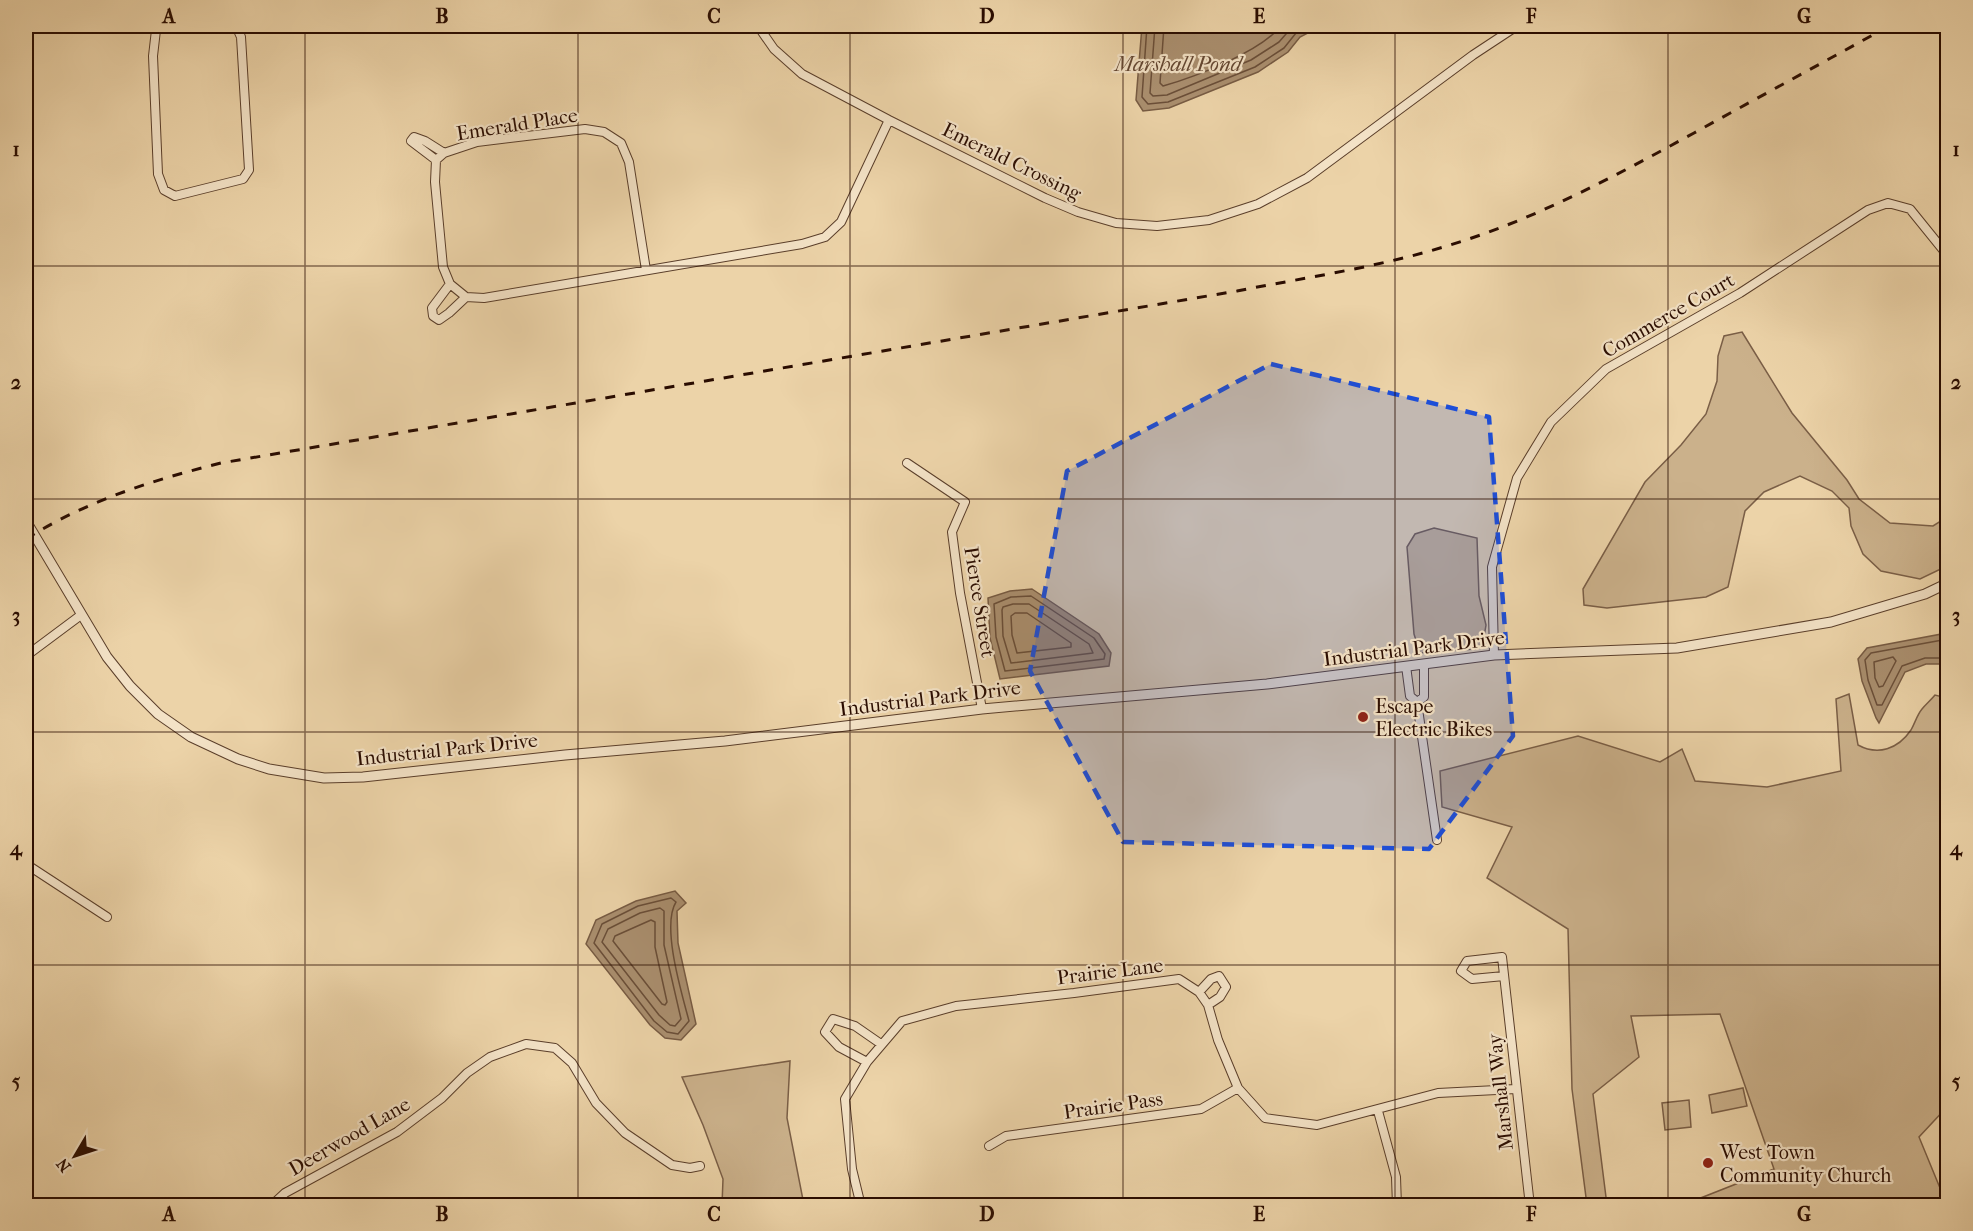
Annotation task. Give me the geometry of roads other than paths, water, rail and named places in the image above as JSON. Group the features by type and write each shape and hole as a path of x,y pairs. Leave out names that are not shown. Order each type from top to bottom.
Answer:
{"street":[{"path":"164,26 156,30 153,56 158,174 165,190 175,196 243,180 249,170 241,37 236,26"},
{"name":"Emerald Crossing","path":"758,26 774,49 802,74 889,120 1045,198 1078,212 1116,222 1157,226 1209,220 1258,204 1307,178 1473,55 1517,26"},
{"path":"466,297 439,320 433,316 432,308 450,284 466,297 484,298 802,244 825,237 840,222 889,120"},
{"name":"Emerald Place","path":"450,284 443,267 435,182 436,160 444,153 488,141 585,129 604,132 621,143 629,162 646,270"},
{"path":"436,160 411,141 414,137 444,153"},
{"name":"Commerce Court","path":"1494,655 1492,567 1517,478 1551,422 1606,369 1740,293 1868,210 1888,203 1910,209 1947,256"},
{"name":"Pierce Street","path":"907,463 965,502 952,532 960,593 982,709"},
{"name":"Industrial Park Drive","path":"26,521 107,657 130,686 158,714 191,737 238,759 268,770 324,778 363,777 565,755 725,741 982,709 1267,684 1494,655 1677,648 1831,621 1925,594 1947,583"},
{"path":"26,656 81,615"},
{"path":"1417,702 1424,697 1424,664"},
{"path":"1406,666 1410,696 1417,702 1437,840"},
{"path":"26,864 107,917"},
{"name":"Marshall Way","path":"1504,976 1472,979 1461,971 1467,961 1502,957 1530,1206"},
{"path":"1208,1005 1220,997 1226,987 1219,976 1211,979 1199,992 1208,1005 1218,1040 1238,1088 1265,1118 1317,1125 1438,1094 1516,1089"},
{"name":"Prairie Lane","path":"861,1206 852,1169 845,1099 867,1062 902,1021 956,1006 1179,979 1199,992"},
{"path":"867,1062 839,1047 825,1032 833,1019 855,1026 881,1044"},
{"name":"Deerwood Lane","path":"271,1206 285,1193 397,1132 442,1098 467,1073 490,1057 526,1044 555,1048 572,1063 596,1103 625,1132 672,1165 690,1168 700,1166"},
{"name":"Prairie Pass","path":"989,1146 1006,1136 1201,1109 1238,1088"},
{"path":"1378,1111 1396,1177 1397,1206"}],"water":[{"name":"Marshall Pond","path":"1142,26 1321,26 1300,37 1288,52 1258,72 1169,108 1143,111 1136,100"},
{"path":"1032,589 1099,634 1111,653 1109,666 1000,679 990,638 988,598 1010,591"},
{"path":"1947,633 1947,664 1926,664 1905,672 1879,723 1862,681 1858,659 1867,648"},
{"path":"675,891 686,903 677,911 678,943 696,1024 681,1040 665,1038 650,1025 586,944 596,920 636,901"}],"railway":[{"path":"26,539 72,513 121,493 221,463 1237,291 1371,266 1424,253 1513,223 1575,195 1889,26"}],"place":[{"name":"Escape Electric Bikes","path":"1363,717"},
{"name":"West Town Community Church","path":"1708,1163"}]}
